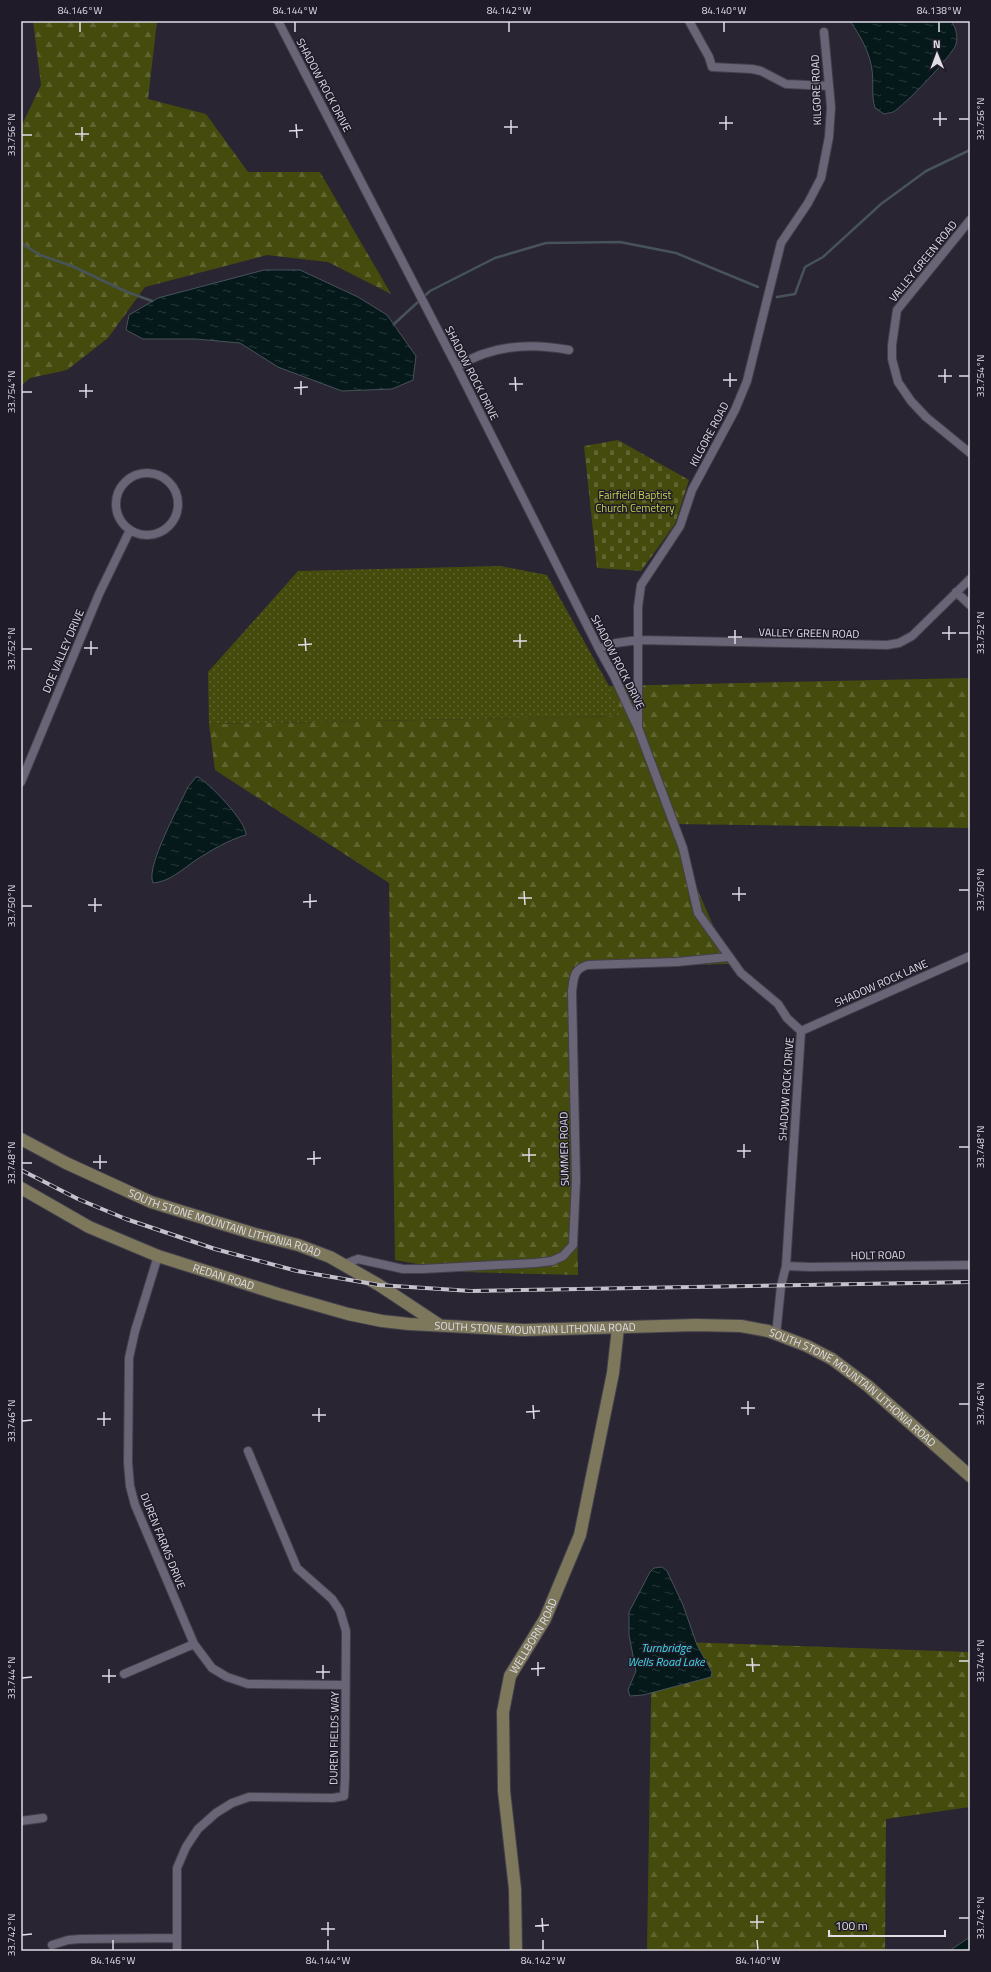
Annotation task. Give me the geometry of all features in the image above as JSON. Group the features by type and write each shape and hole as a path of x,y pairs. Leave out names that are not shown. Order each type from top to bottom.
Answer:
{"main road":[{"name":"SOUTH STONE MOUNTAIN LITHONIA ROAD","path":"21,1139 72,1166 151,1202 255,1234 298,1244 345,1264 438,1324 524,1330 741,1326 776,1335 807,1346 832,1359 868,1386 970,1476"},
{"name":"REDAN ROAD","path":"21,1188 89,1227 158,1256 348,1314 409,1324 438,1324"},
{"name":"WELLBORN ROAD","path":"516,1951 515,1889 504,1791 503,1712 510,1676 545,1619 580,1535 613,1373 618,1328"}],"street":[{"name":"SHADOW ROCK DRIVE","path":"278,21 457,367 614,676 638,728 683,848 698,913 728,957 741,973 778,1004 787,1018 802,1031 786,1266 781,1286 776,1335"},
{"path":"690,21 709,57 712,67 752,68 786,84 829,86"},
{"name":"KILGORE ROAD","path":"638,728 638,596 642,585 680,526 692,490 735,410 747,381 781,243 808,203 821,178 829,137 830,107 824,32"},
{"name":"VALLEY GREEN ROAD","path":"969,448 926,417 911,401 898,382 892,359 892,345 897,310 970,220"},
{"path":"457,367 472,357 493,350 520,347 551,347 569,350"},
{"path":"141,473 157,474 165,478 172,485 177,495 178,505 175,517 169,526 160,532 150,535 140,534 130,530 118,517 115,507 116,496 120,487 127,479 141,473"},
{"name":"DOE VALLEY DRIVE","path":"21,782 99,594 130,530"},
{"name":"VALLEY GREEN ROAD","path":"599,649 616,643 638,640 887,645 899,643 912,636 970,579"},
{"path":"956,592 970,605"},
{"name":"SHADOW ROCK LANE","path":"802,1031 970,956"},
{"name":"SUMMER ROAD","path":"345,1264 358,1259 403,1268 423,1270 535,1263 552,1261 563,1256 573,1245 576,1209 572,991 575,972 578,968 588,965 677,962 728,957"},
{"name":"DUREN FARMS DRIVE","path":"158,1256 135,1331 129,1358 128,1462 130,1486 135,1505 194,1644 212,1668 227,1677 248,1684 345,1685"},
{"name":"HOLT ROAD","path":"786,1266 970,1265"},
{"name":"DUREN FIELDS WAY","path":"178,1951 177,1868 186,1846 198,1830 216,1813 232,1803 249,1797 333,1798 344,1796 346,1631 340,1611 332,1598 297,1568 248,1451"},
{"path":"124,1674 194,1644"},
{"path":"21,1821 43,1818"},
{"path":"52,1945 68,1940 80,1939 178,1938"}],"green space":[{"path":"33,21 157,21 148,99 206,114 248,172 320,172 391,294 328,262 267,255 145,287 108,338 67,370 30,378 21,386 21,127 41,85"},
{"name":"Fairfield Baptist Church Cemetery","path":"618,440 689,480 675,524 641,571 597,568 584,446"},
{"path":"500,566 547,575 609,686 623,716 209,724 208,672 298,571"},
{"path":"970,678 970,828 673,824 688,868 730,964 573,967 578,1275 462,1272 395,1260 389,883 215,770 209,724 623,716 609,686"},
{"path":"652,1641 970,1652 970,1807 886,1819 885,1951 647,1951"}],"water":[{"path":"850,21 951,21 956,32 956,44 938,69 907,101 893,112 884,114 875,108 873,98 872,70 869,57 861,38"},
{"path":"264,270 300,270 358,297 387,315 416,356 413,380 392,389 342,391 278,367 240,343 196,339 143,339 126,330 129,315 158,298"},
{"path":"196,777 203,781 226,803 245,829 246,835 214,849 170,878 153,883 152,875 154,864 164,836 188,787"},
{"name":"Turnbridge Wells Road Lake","path":"662,1567 667,1571 683,1605 697,1645 712,1672 711,1677 643,1695 630,1696 628,1690 636,1671 629,1635 629,1612 650,1572 654,1568"},
{"path":"970,1937 970,1951 949,1951"}],"waterway":[{"path":"777,297 795,294 805,267 823,257 881,204 926,171 970,150"},
{"path":"394,324 430,291 495,258 546,243 620,242 676,253 758,287"},
{"path":"21,243 40,255 72,266 127,292 152,301"}],"railway":[{"path":"21,1170 78,1199 126,1219 215,1249 297,1271 379,1285 471,1291 970,1282"}]}
